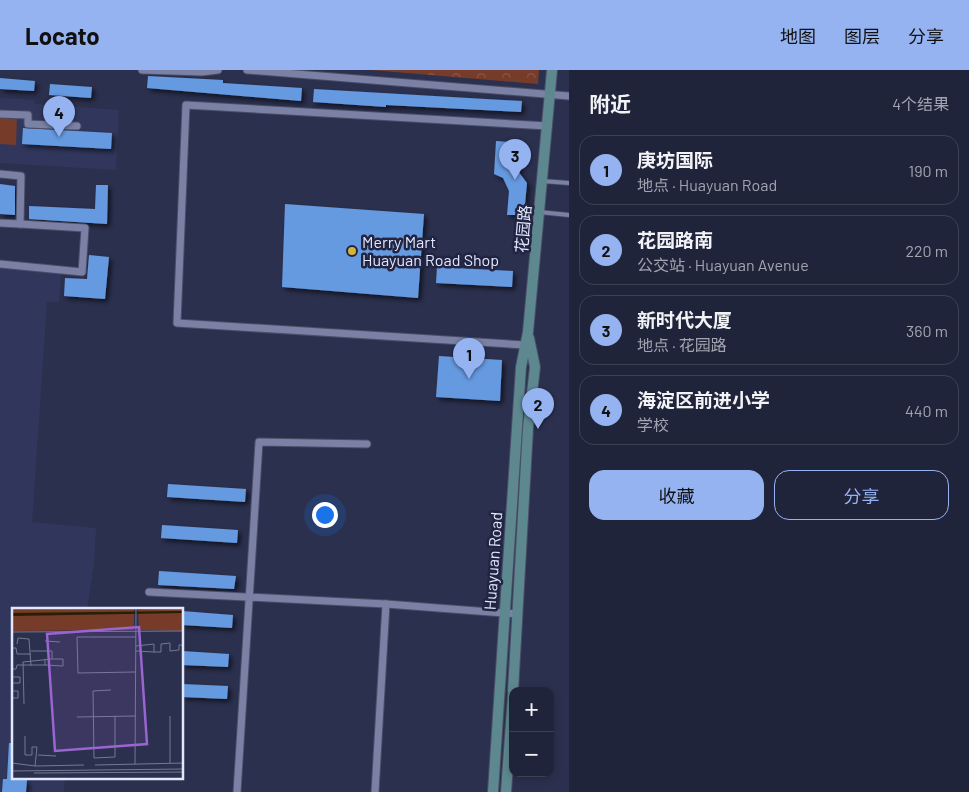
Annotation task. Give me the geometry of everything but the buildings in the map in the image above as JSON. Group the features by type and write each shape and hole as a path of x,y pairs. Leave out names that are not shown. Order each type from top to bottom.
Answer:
{"street":[{"path":"142,70 202,72 218,70"},
{"path":"247,70 569,96"},
{"name":"花园路","path":"528,332 552,70"},
{"path":"525,345 177,323 186,105 548,126"},
{"path":"0,114 28,115 28,124 77,126"},
{"path":"0,174 21,176 20,224"},
{"path":"0,223 85,228 82,272 0,264"},
{"path":"500,682 513,687 528,428 535,367 528,332"},
{"name":"Huayuan Road","path":"493,792 521,367 528,332"},
{"path":"237,792 258,442 368,444"},
{"path":"149,592 386,604 518,614"},
{"path":"375,792 386,604"},
{"path":"506,792 510,732"}],"lane":[{"path":"542,181 569,183"},
{"path":"539,212 569,215"}],"shaded area":[{"path":"0,98 34,100 35,104 119,110 116,170 0,163"},
{"path":"0,268 61,272 59,302 47,302 32,522 96,528 94,564 87,608 12,608 12,780 65,780 64,792 0,792"}],"green space":[{"path":"371,70 539,70 538,84"},
{"path":"0,115 17,115 16,145 0,144"}],"place":[{"name":"海淀区前进小学","path":"59,137"},
{"name":"新时代大厦","path":"515,180"},
{"name":"Merry Mart Huayuan Road Shop","path":"352,251"},
{"name":"庚坊国际","path":"469,379"},
{"name":"花园路南","path":"538,429"}]}
